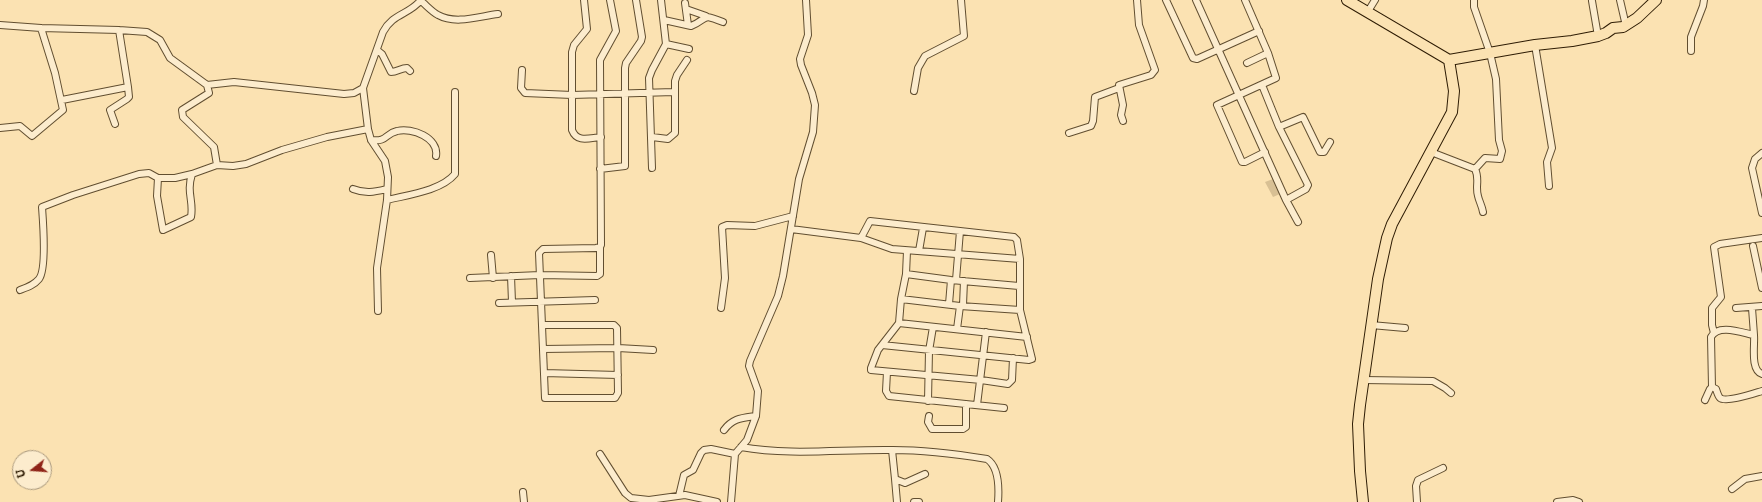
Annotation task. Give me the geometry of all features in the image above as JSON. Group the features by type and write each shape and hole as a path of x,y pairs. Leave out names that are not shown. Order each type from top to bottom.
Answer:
{"main road":[{"path":"1347,0 1449,60 1534,45 1572,41 1598,36 1613,28 1626,26 1656,0"},
{"path":"1363,502 1358,424 1378,279 1389,231 1452,112 1454,91 1449,60"}],"street":[{"path":"378,311 377,268 387,200 388,176 385,161 371,140 368,129 363,88 383,32 387,23 395,17 411,10 421,0 438,15 446,18 470,19 498,14"},
{"path":"584,0 586,29 574,45 572,52 572,130 575,136 580,139 601,137"},
{"path":"470,278 540,275 599,276 601,245 600,60 616,31 610,0"},
{"path":"600,169 626,166 626,63 641,41 642,37 636,0"},
{"path":"652,168 650,74 666,44 661,0"},
{"path":"731,502 735,454 747,440 756,416 758,391 749,366 750,361 778,296 783,276 799,179 815,122 812,94 801,66 800,59 808,35 806,0"},
{"path":"914,91 918,68 924,56 964,36 961,0"},
{"path":"1069,133 1091,126 1093,121 1095,97 1119,88 1122,83 1151,74 1155,71 1138,26 1137,0"},
{"path":"1166,0 1193,58 1197,59 1259,31"},
{"path":"1196,0 1286,200 1298,222"},
{"path":"1245,0 1268,53 1276,78 1217,104 1217,106 1242,162 1265,152"},
{"path":"1367,13 1375,0"},
{"path":"1474,0 1476,12 1490,53 1496,79 1501,158 1484,159 1475,169"},
{"path":"1620,0 1626,26"},
{"path":"1691,51 1691,37 1704,0"},
{"path":"1592,1 1598,36"},
{"path":"688,25 686,6 706,16 723,22"},
{"path":"664,20 693,25 706,16"},
{"path":"0,26 147,32 157,38 162,43 170,58 207,85 209,93 182,110 181,114 214,147 218,165"},
{"path":"0,128 20,126 29,134 35,135 64,110 41,28"},
{"path":"115,124 110,110 129,97 119,30"},
{"path":"666,44 689,49"},
{"path":"1534,45 1552,148 1547,162 1549,186"},
{"path":"377,50 382,54 391,72 404,68 407,68 410,71"},
{"path":"1247,63 1268,53"},
{"path":"652,136 668,139 675,133 674,92 676,75 687,60"},
{"path":"522,70 522,88 525,92 572,95 674,92"},
{"path":"207,85 234,82 344,94 354,93 363,88"},
{"path":"1262,85 1308,185 1306,189 1286,200"},
{"path":"62,100 128,87"},
{"path":"1119,88 1122,100 1121,115 1123,121"},
{"path":"387,200 432,189 452,178 455,174 455,92"},
{"path":"1280,127 1303,117 1320,152 1324,152 1330,142"},
{"path":"20,290 32,286 42,274 44,231 42,207 138,174 148,173 158,178 175,178 218,165 233,166 246,164 282,150 327,137 368,129"},
{"path":"371,140 382,140 395,131 411,131 426,137 433,143 436,156"},
{"path":"1431,152 1475,169 1478,176 1478,196 1481,201 1483,212"},
{"path":"1762,153 1755,159 1752,168 1762,213"},
{"path":"158,178 157,196 163,230 191,217 192,211 189,191 192,174"},
{"path":"353,189 362,193 368,193 387,189"},
{"path":"721,308 725,278 722,227 727,225 755,226 793,216"},
{"path":"859,237 870,221 1016,238 1020,259 1020,310 1032,359 929,351 882,345"},
{"path":"919,251 923,228"},
{"path":"790,229 859,237 886,248 907,251 1020,259"},
{"path":"949,304 958,255 960,231"},
{"path":"1706,400 1712,387 1711,342 1714,333 1712,325 1712,308 1721,297 1714,247 1720,244 1762,238"},
{"path":"1753,246 1762,288"},
{"path":"542,325 614,325 617,328 618,394 615,398 547,399 545,397 541,302 540,275 539,253 543,249 600,247"},
{"path":"907,251 906,274 901,299 899,323 882,345 870,368 873,371 1010,384 1012,380 1013,358"},
{"path":"491,255 493,278"},
{"path":"906,274 1019,286"},
{"path":"511,276 512,302"},
{"path":"957,328 964,281"},
{"path":"901,299 961,306 1020,310"},
{"path":"499,302 595,300"},
{"path":"1736,308 1752,308 1762,306"},
{"path":"1752,308 1755,367 1758,372 1762,374"},
{"path":"899,323 957,328 1027,337"},
{"path":"1371,325 1405,328"},
{"path":"928,400 929,351 933,327"},
{"path":"1714,333 1728,330 1754,335"},
{"path":"977,405 986,332"},
{"path":"543,349 618,348 653,350"},
{"path":"887,372 886,391 889,396 1004,408"},
{"path":"544,373 618,375"},
{"path":"1363,380 1433,381 1451,393"},
{"path":"1712,387 1715,388 1720,397 1723,399 1736,398 1762,391"},
{"path":"929,416 928,422 932,428 963,429 966,427 966,404"},
{"path":"724,430 732,421 736,419 756,416"},
{"path":"741,447 765,451 928,451 987,459 992,465 997,477 999,487 998,502"},
{"path":"679,496 684,475 693,470 704,450 710,449 735,454"},
{"path":"892,450 897,502"},
{"path":"600,454 625,493 631,498 649,500 691,496 716,502"},
{"path":"1417,502 1416,486 1418,480 1443,468"},
{"path":"895,479 905,482 925,474"},
{"path":"1732,488 1745,479 1762,476"},
{"path":"523,492 524,502"},
{"path":"1557,502 1573,500 1578,502"},
{"path":"914,502 920,502"}],"shaded area":[{"path":"1273,179 1280,194 1273,197 1265,182"}]}
